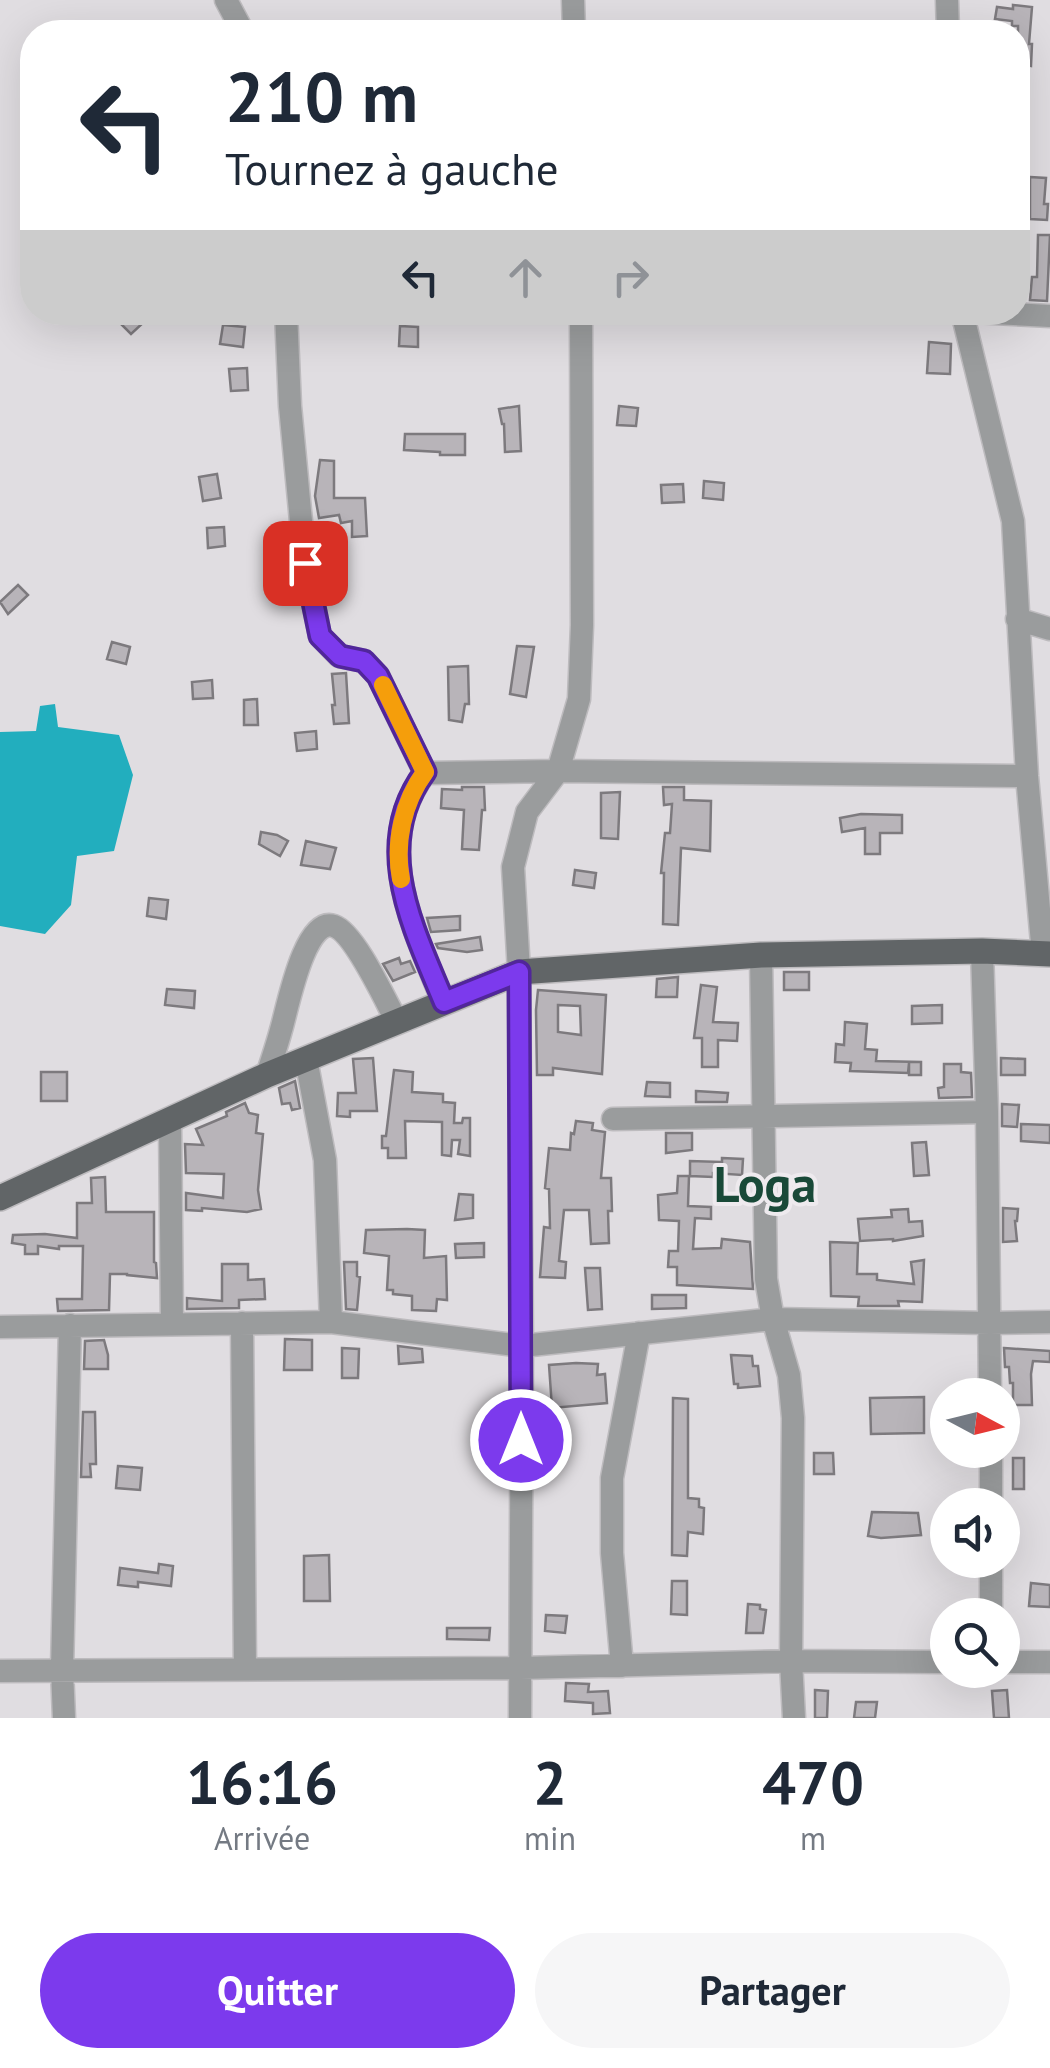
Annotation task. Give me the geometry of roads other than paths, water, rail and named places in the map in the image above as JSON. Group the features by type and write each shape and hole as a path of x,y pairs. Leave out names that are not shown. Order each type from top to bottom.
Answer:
{"main road":[{"path":"0,1198 267,1074 519,972 761,955 982,951 1046,954"}],"street":[{"path":"287,325 305,563 320,636 340,656 364,661 378,676 425,772"},
{"path":"520,1718 519,972 513,867 528,812 558,771 579,700 582,325"},
{"path":"965,325 1013,521 1027,776 1046,954"},
{"path":"1018,619 1050,629"},
{"path":"425,772 1027,776"},
{"path":"425,772 414,786 398,839 399,869 406,906 444,1002"},
{"path":"267,1074 296,972 307,946 323,927 338,928 359,951 398,1022"},
{"path":"982,951 990,1378"},
{"path":"761,955 766,1279 789,1375 793,1418 794,1718"},
{"path":"306,1059 325,1160 331,1322"},
{"path":"613,1119 987,1112"},
{"path":"170,1120 172,1324"},
{"path":"0,1181 26,1186"},
{"path":"0,1327 331,1322 522,1346 774,1319 1050,1322"},
{"path":"242,1323 245,1670"},
{"path":"64,1718 70,1324"},
{"path":"622,1666 612,1554 612,1478 639,1333"},
{"path":"0,1671 930,1662"},
{"path":"1020,1662 1050,1662"}],"water":[{"path":"55,704 58,727 119,735 133,775 114,851 77,856 71,905 45,934 0,926 0,732 36,731 40,706"}],"district":[{"name":"Loga","path":"765,1183"}]}
